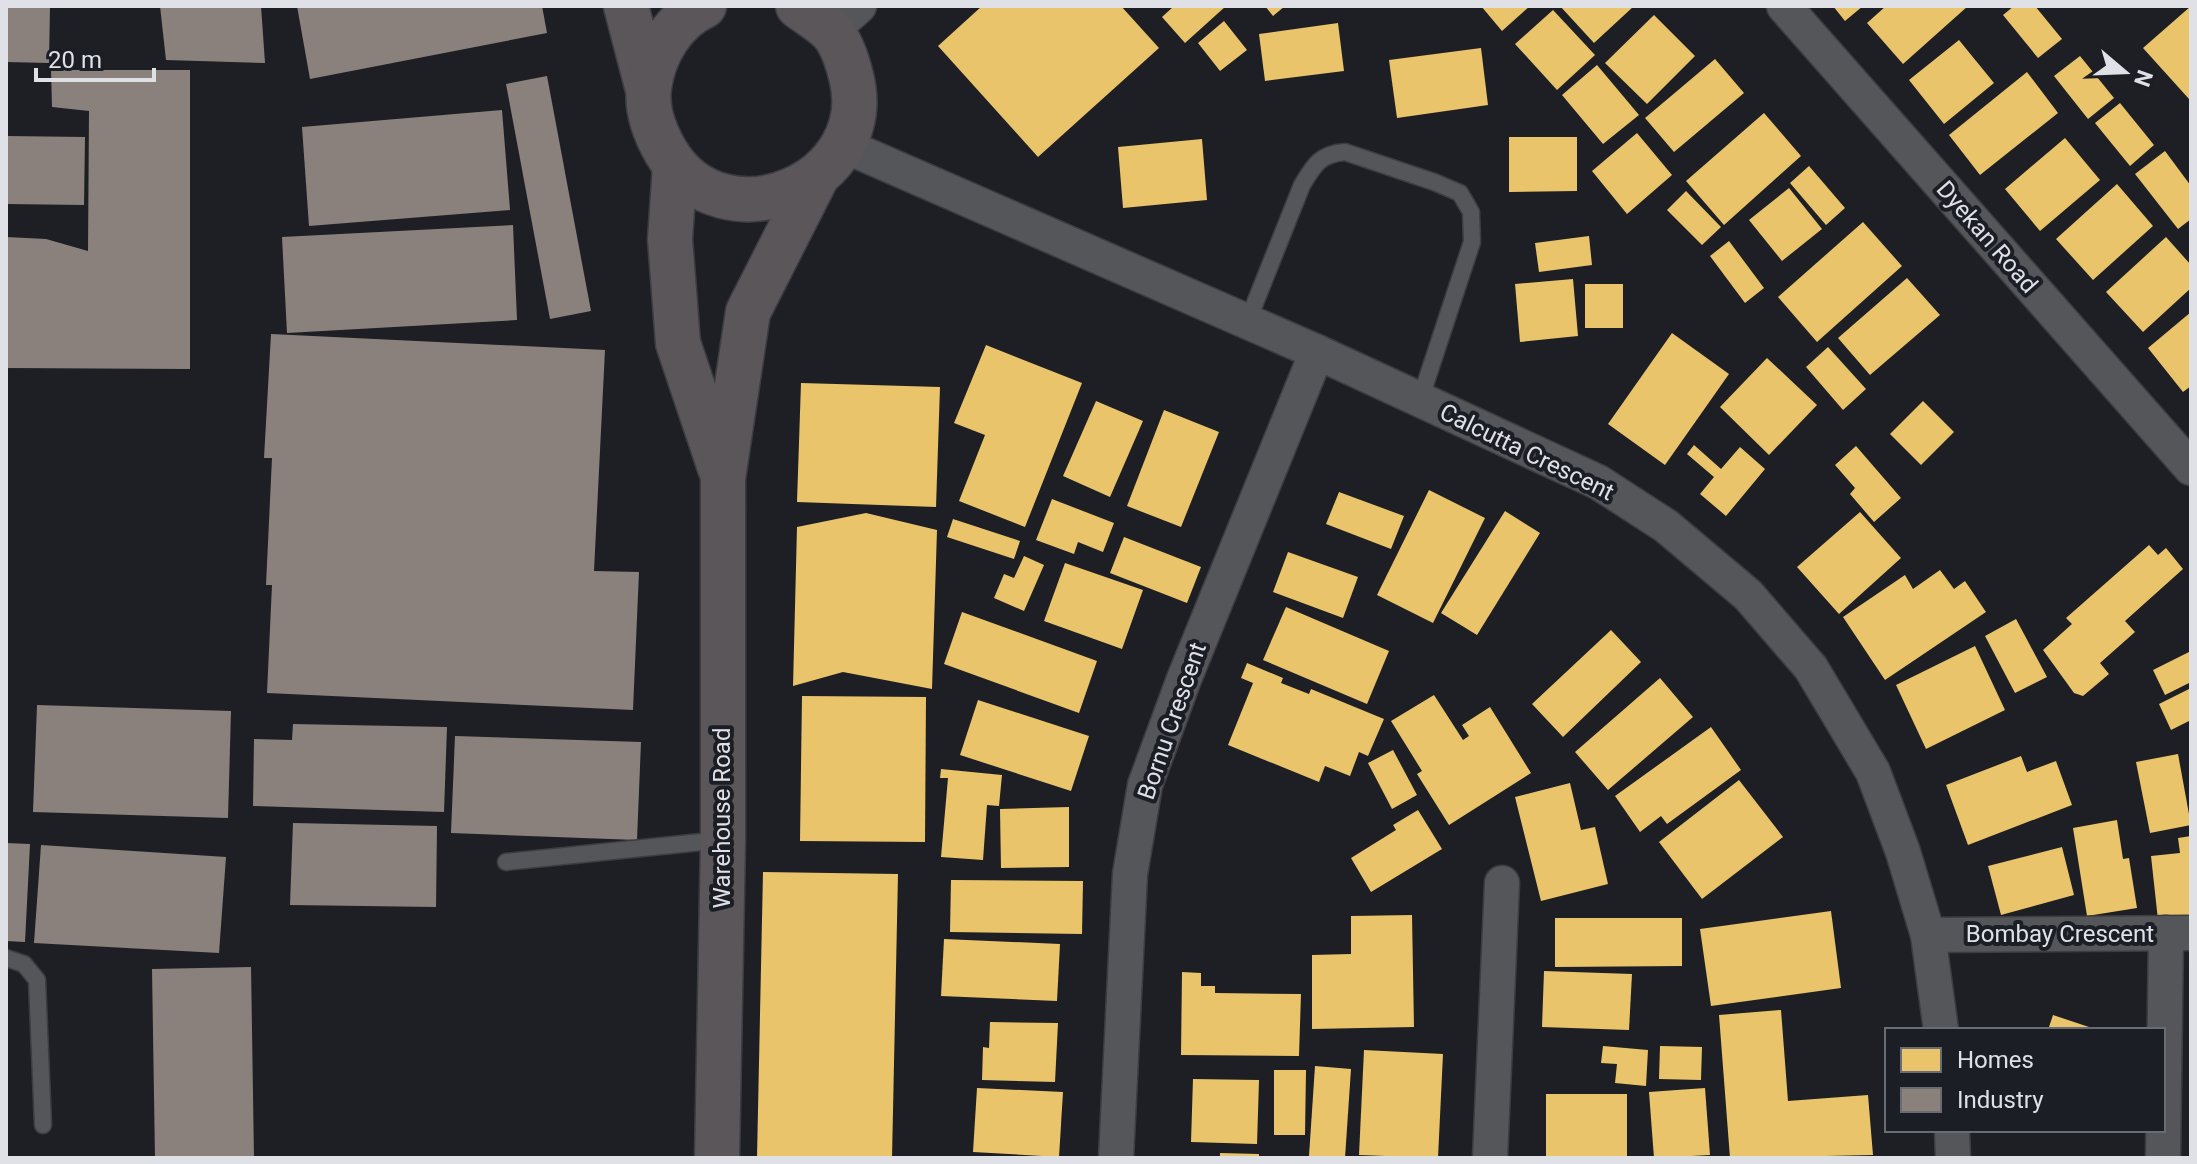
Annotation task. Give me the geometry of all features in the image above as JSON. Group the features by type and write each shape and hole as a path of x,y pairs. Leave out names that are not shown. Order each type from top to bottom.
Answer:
{"main road":[{"path":"626,6 648,90 654,131 675,166 705,190 742,200 780,196 830,160"},
{"path":"648,90 656,59 672,31 704,6"},
{"name":"Warehouse Road","path":"717,1158 723,840 723,478 748,312 853,116 854,86 847,57 829,14"},
{"name":"Warehouse Road","path":"675,166 670,239 678,343 723,478"}],"street":[{"name":"Dyekan Road","path":"1784,6 2191,468"},
{"name":"Calcutta Crescent","path":"830,160 1317,352 1598,482 1666,526 1748,595 1811,668 1873,772 1903,852 1928,935 1941,1028"},
{"name":"Bornu Crescent","path":"1116,1158 1130,874 1145,785 1184,679 1317,352"},
{"path":"1490,1158 1502,883"},
{"name":"Bombay Crescent","path":"1928,935 2178,933"},
{"path":"2165,1128 2178,933"},
{"path":"1952,1132 1953,1158"},
{"path":"2163,1158 2165,1132"}],"lane":[{"path":"1247,323 1302,185 1315,165 1330,153 1345,152 1460,193 1471,212 1472,242 1420,400"},
{"path":"506,862 723,840"},
{"path":"6,958 24,964 37,980 43,1125"}],"building: Homes":[{"path":"982,6 1121,6 1159,48 1038,157 938,46"},
{"path":"1174,6 1226,6 1185,43 1162,17"},
{"path":"1265,6 1285,6 1273,16"},
{"path":"1481,6 1530,6 1502,31"},
{"path":"1560,6 1634,6 1594,43"},
{"path":"1833,6 1863,6 1845,21"},
{"path":"1886,6 1968,6 1903,64 1867,23"},
{"path":"2014,6 2035,6 2062,39 2038,58 2003,15"},
{"path":"2191,6 2191,97 2189,99 2143,48"},
{"path":"1553,10 1595,55 1557,90 1515,44"},
{"path":"1654,15 1695,56 1647,104 1605,63"},
{"path":"1224,21 1247,50 1220,71 1198,43"},
{"path":"1338,23 1344,71 1265,81 1259,34"},
{"path":"1959,40 1994,83 1944,124 1909,80"},
{"path":"1481,48 1488,105 1397,118 1389,60"},
{"path":"2080,56 2114,98 2088,119 2054,76"},
{"path":"1715,59 1744,93 1674,152 1645,118"},
{"path":"1597,65 1639,115 1603,144 1562,95"},
{"path":"2027,72 2058,113 1980,175 1949,135"},
{"path":"2120,103 2154,145 2130,166 2095,123"},
{"path":"1764,113 1801,156 1724,225 1686,181"},
{"path":"1637,133 1672,175 1627,214 1592,171"},
{"path":"1509,137 1577,137 1577,191 1509,192"},
{"path":"2065,138 2100,180 2040,231 2005,189"},
{"path":"1202,139 1207,200 1123,208 1118,147"},
{"path":"2165,151 2191,186 2191,219 2178,229 2135,174"},
{"path":"1809,166 1845,208 1826,225 1790,183"},
{"path":"2117,184 2153,226 2093,280 2056,239"},
{"path":"1789,188 1822,229 1782,261 1749,220"},
{"path":"1686,191 1721,227 1702,245 1667,210"},
{"path":"1863,222 1902,266 1817,342 1778,297"},
{"path":"1589,236 1592,265 1539,272 1535,243"},
{"path":"2166,237 2191,265 2191,288 2143,332 2106,292"},
{"path":"1729,241 1764,288 1745,303 1710,256"},
{"path":"1907,278 1940,315 1870,375 1838,338"},
{"path":"1573,279 1578,336 1520,342 1515,284"},
{"path":"1585,284 1623,284 1623,328 1585,328"},
{"path":"2191,312 2191,386 2183,392 2148,348"},
{"path":"1672,333 1729,374 1665,465 1608,424"},
{"path":"986,345 1082,383 1025,527 959,501 985,435 954,423"},
{"path":"1828,347 1866,389 1843,410 1806,367"},
{"path":"1767,358 1817,405 1769,455 1720,407"},
{"path":"801,383 940,387 936,507 797,502"},
{"path":"1096,401 1143,421 1110,497 1063,476"},
{"path":"1923,401 1954,432 1921,465 1890,434"},
{"path":"1164,410 1219,432 1181,527 1127,506"},
{"path":"1694,445 1721,469 1740,447 1765,469 1726,516 1700,494 1714,477 1687,454"},
{"path":"1856,446 1901,498 1874,522 1850,494 1855,488 1835,465"},
{"path":"1429,490 1485,518 1433,623 1377,595"},
{"path":"1339,492 1404,516 1391,549 1326,524"},
{"path":"1052,499 1114,523 1103,552 1078,542 1074,554 1036,540"},
{"path":"1505,511 1540,533 1477,635 1441,613"},
{"path":"1860,512 1901,558 1839,614 1797,567"},
{"path":"866,513 937,530 932,689 843,672 793,686 797,527"},
{"path":"953,519 1020,541 1014,559 947,537"},
{"path":"1124,537 1201,567 1187,603 1110,573"},
{"path":"2149,545 2158,555 2166,548 2183,569 2125,621 2135,632 2100,663 2109,674 2083,696 2074,693 2043,650 2072,624 2066,618"},
{"path":"1288,552 1358,577 1343,618 1273,592"},
{"path":"1024,556 1044,565 1024,611 994,598 1004,574 1014,578"},
{"path":"1065,563 1143,590 1122,649 1044,621"},
{"path":"1940,570 1954,589 1965,581 1986,612 1885,680 1843,617 1905,575 1913,589"},
{"path":"1286,607 1389,651 1367,704 1263,660"},
{"path":"962,612 1097,661 1079,713 944,664"},
{"path":"2016,619 2047,677 2015,693 1985,636"},
{"path":"1611,630 1641,662 1563,737 1532,704"},
{"path":"1975,646 2005,710 1926,749 1896,685"},
{"path":"2191,651 2191,682 2165,695 2153,670"},
{"path":"1247,663 1283,678 1281,683 1309,694 1311,689 1384,719 1368,756 1359,752 1350,776 1325,766 1319,782 1228,745 1253,683 1241,678"},
{"path":"1660,678 1693,717 1608,790 1575,752"},
{"path":"2191,688 2191,720 2171,730 2159,704"},
{"path":"1434,695 1463,740 1469,736 1462,725 1490,707 1531,773 1449,825 1417,774 1422,771 1391,721"},
{"path":"802,696 926,697 925,842 800,841"},
{"path":"978,700 1089,736 1071,791 960,755"},
{"path":"1711,727 1741,770 1667,824 1661,816 1640,832 1615,796"},
{"path":"1393,750 1417,795 1392,809 1368,763"},
{"path":"2178,754 2191,825 2150,833 2136,762"},
{"path":"2021,756 2027,772 2056,761 2072,805 1968,845 1946,785"},
{"path":"941,769 1002,775 999,806 987,805 983,860 941,857 948,778 940,778"},
{"path":"1739,780 1783,837 1702,899 1659,842"},
{"path":"1570,783 1581,830 1595,827 1608,884 1541,901 1515,797"},
{"path":"1069,807 1069,867 1001,868 1000,809"},
{"path":"1418,810 1442,849 1371,892 1351,858 1396,830 1393,825"},
{"path":"2117,820 2123,859 2129,858 2137,908 2087,916 2073,828"},
{"path":"2191,836 2191,916 2158,920 2151,856 2180,853 2178,838"},
{"path":"2062,847 2074,895 2001,915 1988,866"},
{"path":"763,872 898,874 892,1158 757,1158"},
{"path":"951,880 1083,881 1082,934 950,932"},
{"path":"1831,911 1841,988 1711,1006 1700,929"},
{"path":"1412,915 1414,1027 1312,1029 1312,955 1351,954 1351,916"},
{"path":"1555,918 1682,918 1682,966 1555,967"},
{"path":"944,939 1060,944 1057,1001 941,996"},
{"path":"1544,971 1632,974 1629,1030 1542,1027"},
{"path":"1182,972 1201,973 1201,986 1215,986 1215,993 1301,994 1299,1056 1181,1055"},
{"path":"1781,1010 1788,1101 1868,1095 1873,1155 1730,1158 1719,1015"},
{"path":"2053,1015 2089,1027 2088,1028 2049,1028"},
{"path":"990,1022 1058,1023 1055,1082 982,1080 983,1047 989,1048"},
{"path":"1603,1046 1648,1050 1646,1086 1615,1083 1617,1064 1601,1063"},
{"path":"1660,1046 1702,1047 1701,1080 1659,1079"},
{"path":"1364,1050 1443,1054 1438,1158 1359,1155"},
{"path":"1315,1066 1351,1069 1345,1158 1309,1156"},
{"path":"1274,1070 1306,1070 1305,1135 1274,1135"},
{"path":"1193,1079 1259,1080 1257,1144 1191,1142"},
{"path":"977,1088 1063,1092 1059,1157 973,1152"},
{"path":"1705,1088 1710,1155 1654,1158 1649,1092"},
{"path":"1546,1094 1627,1094 1627,1156 1546,1156"},
{"path":"1220,1153 1259,1154 1259,1158 1220,1158"}],"building: Industry":[{"path":"6,6 50,6 49,63 6,62"},
{"path":"160,6 261,6 265,63 166,60"},
{"path":"297,6 542,6 547,33 310,79"},
{"path":"51,70 190,70 190,369 6,368 6,237 46,239 88,251 89,111 52,107"},
{"path":"547,76 591,311 550,319 506,84"},
{"path":"502,110 510,210 309,226 302,127"},
{"path":"6,136 85,137 84,205 6,204"},
{"path":"513,225 517,320 287,333 282,237"},
{"path":"271,334 605,350 594,571 639,572 633,710 267,693 272,585 266,585 272,458 264,458"},
{"path":"37,705 231,711 228,818 33,812"},
{"path":"293,724 447,727 444,812 253,806 254,739 292,740"},
{"path":"455,736 641,742 637,840 451,833"},
{"path":"293,823 437,826 436,907 290,905"},
{"path":"6,843 30,844 25,942 6,941"},
{"path":"41,845 226,857 219,953 34,943"},
{"path":"251,967 254,1158 155,1158 152,969"}]}
